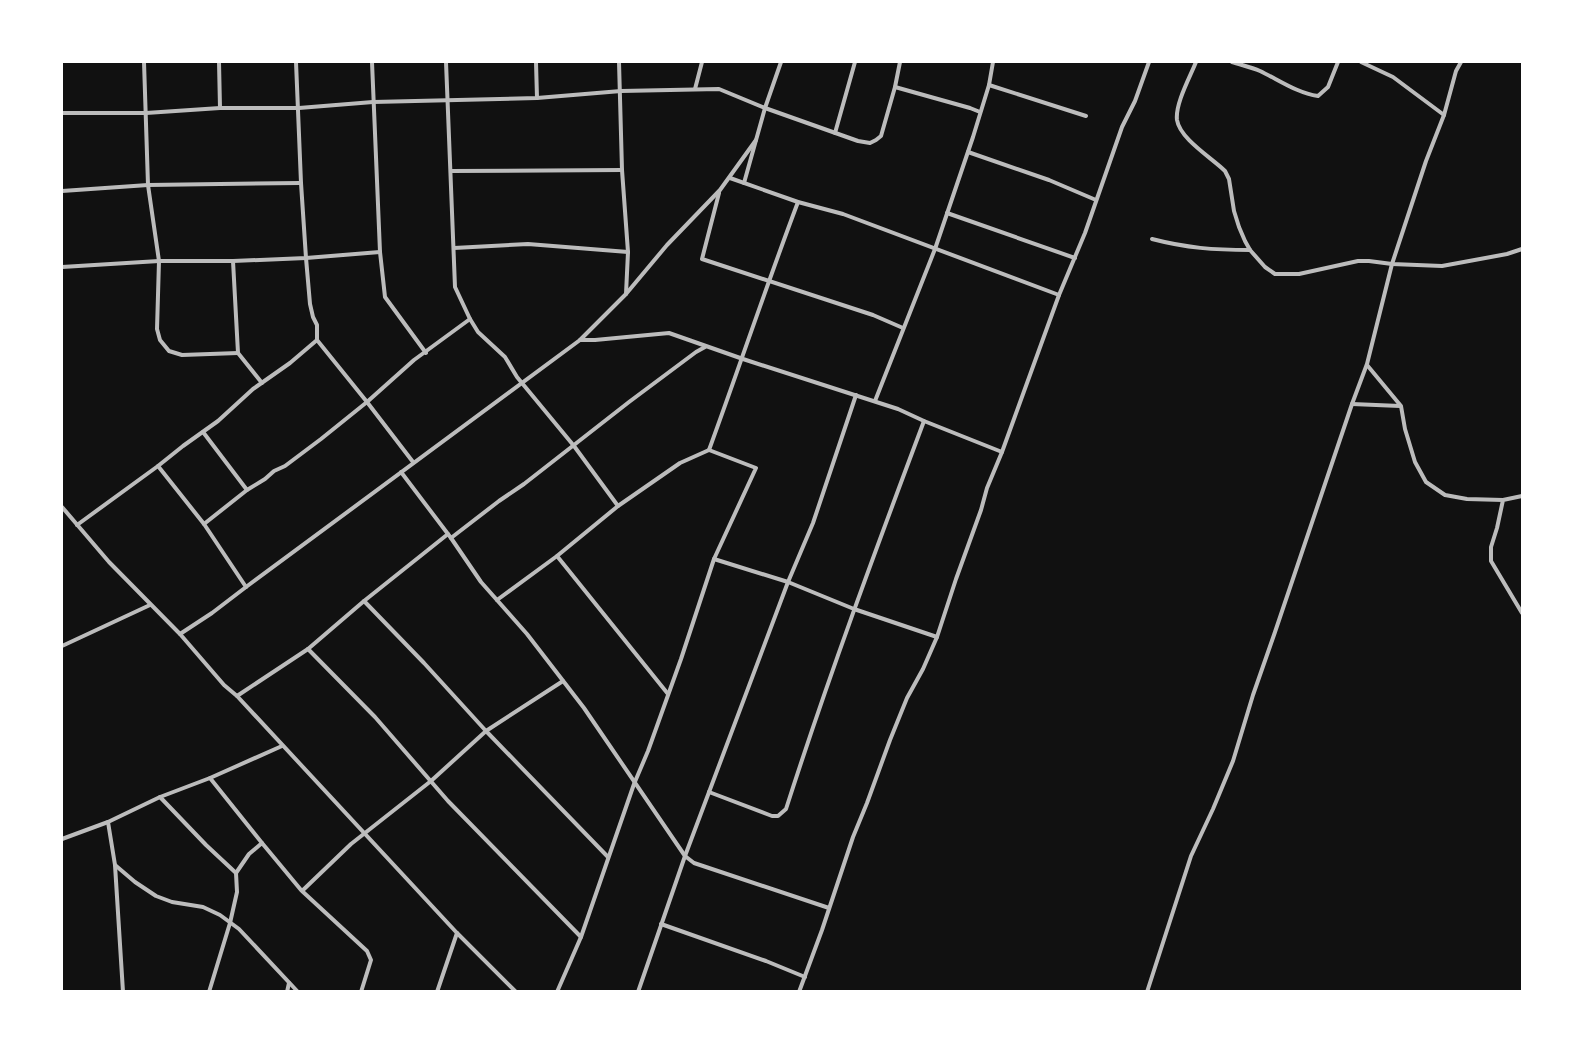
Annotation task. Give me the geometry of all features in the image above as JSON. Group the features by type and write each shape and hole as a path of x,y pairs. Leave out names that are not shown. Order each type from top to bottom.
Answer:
{"street":[{"path":"144,62 148,185 159,261 157,329 160,340 169,351 182,355 238,353"},
{"path":"219,62 220,108"},
{"path":"296,62 306,258 310,304 317,325 317,340 413,462"},
{"path":"372,62 380,252 385,297 426,352"},
{"path":"446,62 455,287 478,332 505,357 517,376 574,446 618,506"},
{"path":"536,62 537,98"},
{"path":"619,62 622,170 628,252 626,294"},
{"path":"695,89 702,62"},
{"path":"744,183 765,108 781,62"},
{"path":"835,133 855,62"},
{"path":"62,113 147,113 220,108 298,108 373,102 537,98 621,92 719,89 765,108 870,143 881,136 895,87 899,63 892,62"},
{"path":"875,401 935,249 989,85 993,62"},
{"path":"799,992 853,837 890,740 907,698 937,637 987,488 1149,62"},
{"path":"1196,62 1182,96 1177,121 1184,134 1225,171 1229,179 1239,227 1250,250 1265,267 1275,274 1299,274 1358,261 1442,266 1522,249"},
{"path":"1232,62 1256,69 1310,95 1318,96 1328,87 1338,62"},
{"path":"1361,62 1393,77 1444,115"},
{"path":"1147,992 1191,856 1233,761 1252,695 1367,364 1392,264 1444,115 1456,71 1461,62"},
{"path":"989,85 1086,116"},
{"path":"895,87 980,112"},
{"path":"180,634 212,613 580,340 626,294 667,245 720,190 756,140"},
{"path":"968,152 1049,180 1096,200"},
{"path":"451,171 622,170"},
{"path":"730,178 798,202 843,214 1059,295"},
{"path":"62,191 148,185 301,183"},
{"path":"720,190 702,259 873,315 903,328"},
{"path":"709,450 743,359 768,280 798,202"},
{"path":"946,213 1075,258"},
{"path":"1152,239 1183,247 1250,250"},
{"path":"454,248 528,244 628,252"},
{"path":"62,267 159,261 306,258 380,252"},
{"path":"233,261 238,353 262,382"},
{"path":"204,524 247,490 292,460 367,402 414,360 470,319"},
{"path":"580,340 669,333 705,347 898,409 1002,452"},
{"path":"77,525 218,421 262,382 291,363 317,340"},
{"path":"237,696 308,649 364,601 449,536 524,484 629,402 705,347"},
{"path":"1367,364 1401,406 1415,462 1426,482 1445,495 1467,499 1503,500 1522,496"},
{"path":"638,992 709,792 788,582 813,523 856,395"},
{"path":"1352,404 1401,406"},
{"path":"709,792 772,816 778,816 786,809 814,721 924,421"},
{"path":"203,432 247,490"},
{"path":"497,600 557,556 618,506 680,463 709,450 756,468 714,559 581,937 557,992"},
{"path":"158,466 204,524 246,587"},
{"path":"401,472 481,582 527,634 584,708 686,856 694,863 829,908"},
{"path":"1503,500 1491,547 1491,561 1522,613"},
{"path":"62,507 109,562 180,634 224,685 237,696 457,933 516,992"},
{"path":"557,556 668,694"},
{"path":"714,559 788,582 854,609 937,637"},
{"path":"364,601 608,857"},
{"path":"62,646 150,605"},
{"path":"308,649 375,717 448,801 581,937"},
{"path":"302,891 364,832 431,781 486,731 563,681"},
{"path":"62,839 108,822 160,797 282,746"},
{"path":"210,778 302,891 367,951 371,960 361,992"},
{"path":"160,797 236,873"},
{"path":"108,822 115,865 123,992"},
{"path":"209,992 230,923 237,892 236,873 249,854 262,843"},
{"path":"115,865 156,896 171,902 203,907 220,915 239,929 298,992"},
{"path":"662,924 805,977"},
{"path":"436,992 457,933"},
{"path":"287,992 289,982"}]}
